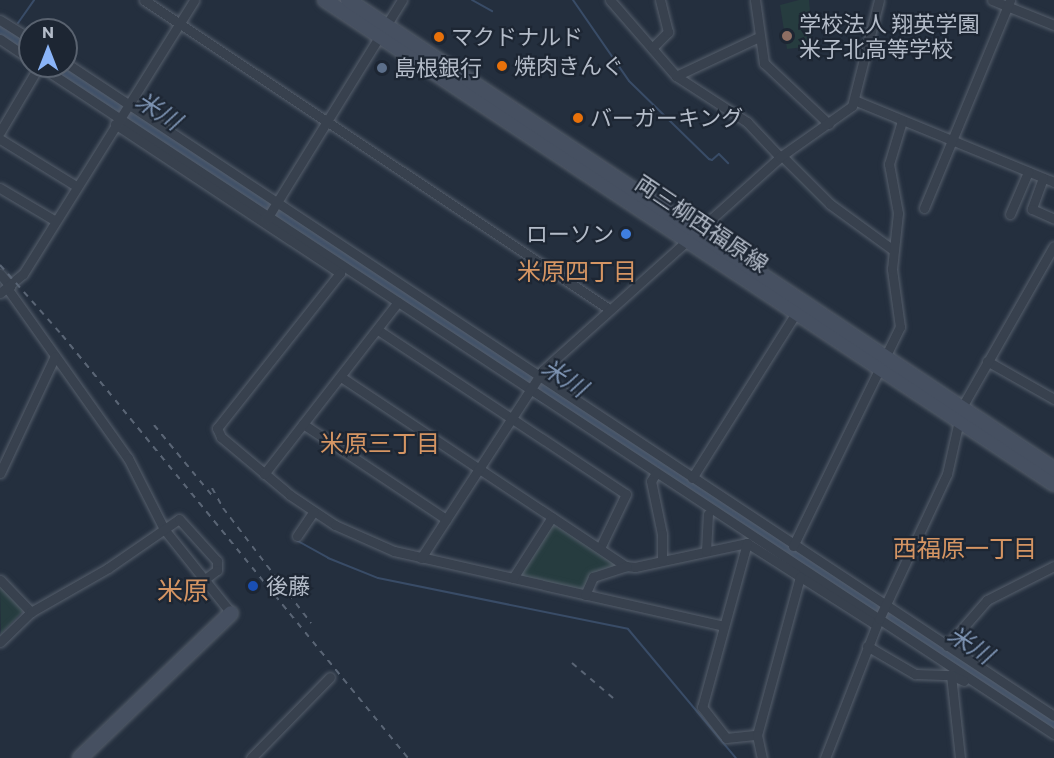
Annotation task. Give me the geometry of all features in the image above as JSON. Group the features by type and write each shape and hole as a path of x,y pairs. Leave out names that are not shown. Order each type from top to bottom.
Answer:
{"main road":[{"name":"両三柳西福原線","path":"325,0 382,30 960,413 1054,469"},
{"name":"両三柳西福原線","path":"348,0 382,30"},
{"name":"両三柳西福原線","path":"692,235 797,311 885,363"},
{"name":"両三柳西福原線","path":"960,413 1054,484"},
{"path":"80,758 231,613"}],"street":[{"path":"144,0 609,309"},
{"path":"6,289 23,274 54,220 194,0"},
{"path":"267,219 402,0"},
{"path":"610,0 676,76 747,122 830,204 893,250"},
{"path":"652,48 668,32 660,0"},
{"path":"755,0 764,63 829,124"},
{"path":"421,558 537,378 609,309 692,235 782,157 829,124 854,100 879,0"},
{"path":"992,0 1009,3 1054,25"},
{"path":"924,208 1009,3"},
{"path":"0,20 18,31"},
{"path":"676,76 759,37"},
{"path":"0,39 18,51"},
{"path":"78,71 537,378 947,646 985,684 1002,707"},
{"path":"0,132 32,78"},
{"path":"57,78 878,621"},
{"path":"854,100 1054,182"},
{"path":"793,546 885,363 900,327 897,325 893,250 898,213 889,164 902,121"},
{"path":"0,139 76,186"},
{"path":"1010,214 1028,172"},
{"path":"1044,178 1032,209 1054,219"},
{"path":"0,188 54,220"},
{"path":"267,219 340,273 217,428 221,437 312,512 370,542 421,558 724,626"},
{"path":"825,758 867,646 947,474 960,413 987,361 1054,246"},
{"path":"0,274 6,289 128,458 164,529 231,613"},
{"path":"264,474 398,302"},
{"path":"692,478 797,311"},
{"path":"378,330 626,494 600,548"},
{"path":"0,473 55,356"},
{"path":"987,361 1054,399"},
{"path":"341,377 626,566"},
{"path":"303,424 446,519"},
{"path":"656,473 651,481 662,534 662,561"},
{"path":"297,536 312,512"},
{"path":"706,551 708,514"},
{"path":"513,578 552,517"},
{"path":"0,642 32,612 108,568 164,529 182,520 217,561 217,570 205,579"},
{"path":"747,543 702,709 728,739 757,735"},
{"path":"585,595 593,577 626,566 662,561 747,543 800,577 1044,718 1054,734"},
{"path":"947,646 987,600 1054,566"},
{"path":"762,758 757,735 800,577"},
{"path":"0,580 32,612"},
{"path":"867,646 915,674 951,675 985,684 1044,718"},
{"path":"951,675 960,758"},
{"path":"250,758 330,677"}],"green space":[{"path":"809,0 813,46 787,49 780,5"},
{"path":"551,523 614,562 614,567 581,590 519,577"},
{"path":"0,585 22,607 22,612 1,634"}],"waterway":[{"path":"21,18 34,0"},
{"path":"472,0 492,11"},
{"path":"573,0 629,81 709,159 712,160 719,154 728,163"},
{"name":"米川","path":"0,31 18,44"},
{"name":"米川","path":"70,78 1054,726"},
{"path":"535,397 542,402"},
{"path":"296,540 328,558 378,578 628,629 736,758"}],"railway":[{"path":"0,265 62,335 408,758"},
{"path":"154,425 215,499"},
{"path":"212,488 223,508 311,623"},
{"path":"572,663 613,698"}],"place":[{"name":"学校法人 翔英学園 米子北高等学校","path":"787,36"},
{"name":"マクドナルド","path":"439,37"},
{"name":"焼肉きんぐ","path":"502,66"},
{"name":"島根銀行","path":"382,68"},
{"name":"バーガーキング","path":"578,118"},
{"name":"ローソン","path":"626,234"},
{"name":"後藤","path":"253,586"}],"district":[{"name":"米原四丁目","path":"577,271"},
{"name":"米原三丁目","path":"380,443"},
{"name":"西福原一丁目","path":"965,548"},
{"name":"米原","path":"183,590"}]}
